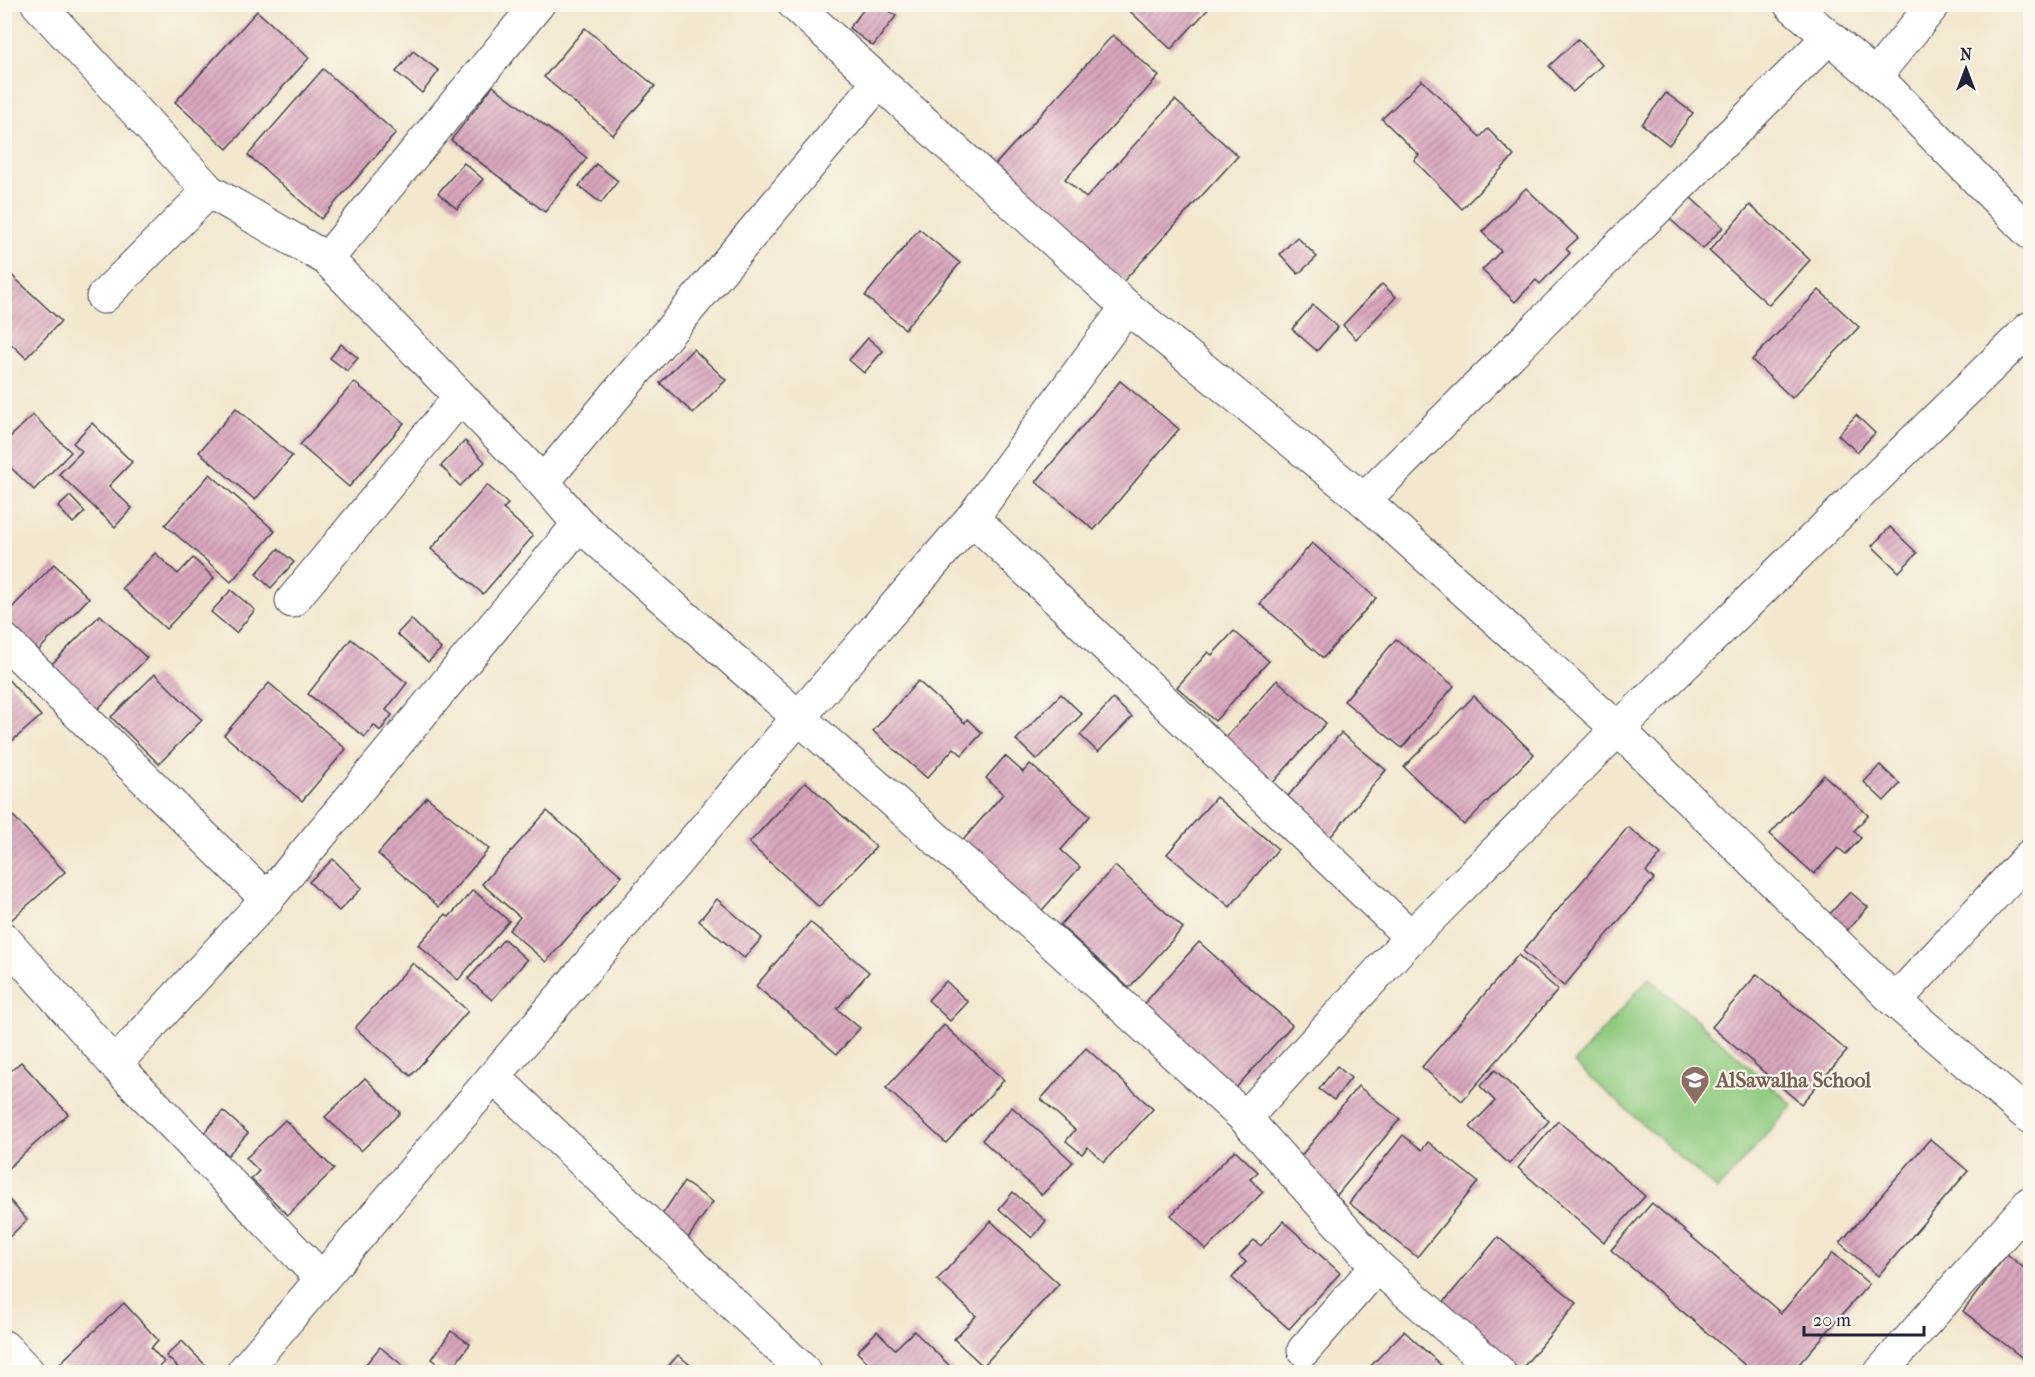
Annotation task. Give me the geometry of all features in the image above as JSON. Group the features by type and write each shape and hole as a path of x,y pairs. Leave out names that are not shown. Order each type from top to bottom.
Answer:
{"street":[{"path":"38,4 209,191 327,259 543,482 579,524 799,717 1245,1118 1377,1266 1499,1372"},
{"path":"327,259 538,4"},
{"path":"794,4 1127,307 1364,500 1618,729 1895,1001 2031,1118"},
{"path":"1790,4 1875,76 2031,233"},
{"path":"1875,76 1934,4"},
{"path":"1364,500 1829,37"},
{"path":"543,482 879,82"},
{"path":"103,297 209,191"},
{"path":"243,1372 321,1278 495,1078 799,717 972,518 1127,307"},
{"path":"1245,1118 1412,937 1618,729 2031,328"},
{"path":"292,602 460,397"},
{"path":"972,518 1412,937"},
{"path":"115,1064 267,900 579,524"},
{"path":"4,640 267,900"},
{"path":"1895,1001 2031,856"},
{"path":"4,939 115,1064 321,1278"},
{"path":"495,1078 806,1372"},
{"path":"1881,1372 2031,1203"},
{"path":"1304,1350 1377,1266"},
{"path":"4,1347 28,1372"}],"green space":[{"path":"1649,978 1793,1105 1717,1190 1574,1063"}],"building":[{"path":"868,4 881,4 896,16 873,46 849,28"},
{"path":"1122,4 1213,4 1171,49"},
{"path":"257,11 309,58 227,149 175,102"},
{"path":"585,28 655,86 613,135 544,77"},
{"path":"1113,35 1159,76 1065,179 1086,198 1175,100 1238,156 1121,284 992,168"},
{"path":"1578,39 1602,65 1573,92 1549,66"},
{"path":"413,51 439,71 422,93 396,72"},
{"path":"323,69 396,133 321,219 248,155"},
{"path":"1422,80 1480,137 1488,129 1514,156 1462,209 1414,160 1419,155 1382,119"},
{"path":"493,86 587,158 545,212 451,140"},
{"path":"1666,93 1693,113 1669,145 1642,124"},
{"path":"464,163 483,179 457,209 438,193"},
{"path":"596,164 618,181 601,203 579,186"},
{"path":"1526,188 1578,238 1566,249 1570,253 1540,284 1536,280 1515,302 1482,270 1501,251 1482,232"},
{"path":"1690,197 1723,227 1703,249 1670,219"},
{"path":"1750,205 1810,260 1769,305 1709,251"},
{"path":"919,229 960,263 905,329 865,296"},
{"path":"1297,237 1317,257 1298,274 1280,254"},
{"path":"4,268 61,321 26,358 4,337"},
{"path":"1382,284 1396,297 1356,339 1343,325"},
{"path":"1819,290 1859,327 1792,398 1752,360"},
{"path":"1313,305 1338,327 1317,351 1292,329"},
{"path":"868,338 883,351 864,373 849,360"},
{"path":"341,344 358,358 347,371 330,358"},
{"path":"693,349 726,380 693,413 660,383"},
{"path":"1120,381 1179,429 1094,530 1036,482"},
{"path":"354,382 404,423 349,487 300,445"},
{"path":"236,408 292,456 255,500 199,452"},
{"path":"33,415 71,452 34,490 4,461 4,443"},
{"path":"1856,415 1875,433 1857,452 1838,435"},
{"path":"92,423 132,462 109,486 132,508 115,527 59,474 82,451 73,443"},
{"path":"465,441 485,462 460,486 441,466"},
{"path":"210,474 275,531 231,582 165,525"},
{"path":"487,485 508,504 503,509 533,536 483,594 431,549"},
{"path":"70,496 85,512 73,523 58,507"},
{"path":"1890,527 1917,553 1899,572 1872,546"},
{"path":"1312,543 1376,598 1323,658 1260,604"},
{"path":"278,549 294,562 271,588 256,574"},
{"path":"155,553 178,574 193,558 214,578 166,629 122,588"},
{"path":"54,564 89,598 38,651 4,619 4,616"},
{"path":"231,590 255,610 236,633 211,612"},
{"path":"100,615 147,658 96,711 49,667"},
{"path":"411,619 441,649 428,662 397,634"},
{"path":"1234,631 1269,661 1215,721 1177,687 1208,652 1212,655"},
{"path":"351,639 407,683 386,710 392,715 380,731 374,725 365,737 308,694"},
{"path":"1396,639 1454,686 1402,748 1344,701"},
{"path":"155,674 202,720 159,764 111,717"},
{"path":"4,675 41,716 4,748"},
{"path":"1277,680 1326,723 1270,786 1221,743"},
{"path":"918,681 965,723 967,719 982,733 962,755 954,748 927,778 873,731"},
{"path":"269,683 346,749 302,801 224,735"},
{"path":"1061,694 1082,714 1037,760 1016,740"},
{"path":"1474,696 1534,754 1464,825 1404,767"},
{"path":"1113,699 1132,717 1098,752 1080,735"},
{"path":"1341,733 1386,770 1328,840 1283,802"},
{"path":"1005,756 1023,772 1030,764 1090,816 1061,850 1080,867 1037,916 958,846 1003,794 986,778"},
{"path":"1880,765 1900,784 1884,801 1864,782"},
{"path":"1824,775 1868,815 1854,831 1861,838 1846,854 1838,848 1814,874 1770,834"},
{"path":"806,782 876,847 819,907 749,843"},
{"path":"427,797 489,849 439,907 378,854"},
{"path":"1216,797 1278,849 1230,907 1167,854"},
{"path":"4,806 65,872 11,920 4,913"},
{"path":"547,811 622,876 546,962 509,930 520,917 482,884"},
{"path":"1628,827 1661,854 1646,872 1654,879 1564,986 1523,951"},
{"path":"333,859 362,888 339,911 309,882"},
{"path":"1115,866 1183,928 1129,988 1060,925"},
{"path":"473,890 509,921 458,980 418,945 446,914 449,917"},
{"path":"1850,892 1868,907 1843,935 1825,919"},
{"path":"717,899 762,938 744,958 699,921"},
{"path":"810,922 869,972 837,1009 860,1028 837,1054 756,986"},
{"path":"504,939 527,960 492,1000 468,979"},
{"path":"1199,942 1292,1025 1234,1090 1141,1007"},
{"path":"1518,955 1558,990 1462,1101 1422,1067"},
{"path":"413,963 468,1011 411,1076 355,1028"},
{"path":"1757,974 1847,1051 1801,1104 1712,1027"},
{"path":"946,981 968,1002 950,1021 928,1000"},
{"path":"944,1025 1004,1080 946,1143 886,1088"},
{"path":"1086,1048 1153,1109 1104,1162 1088,1147 1082,1154 1066,1141 1075,1130 1041,1099"},
{"path":"21,1062 68,1114 6,1170 4,1077"},
{"path":"1337,1066 1351,1078 1334,1100 1319,1089"},
{"path":"1495,1070 1549,1121 1509,1164 1470,1127 1495,1101 1480,1086"},
{"path":"365,1078 400,1113 361,1151 325,1117"},
{"path":"1358,1086 1400,1119 1337,1195 1296,1162"},
{"path":"1012,1107 1073,1162 1042,1195 982,1140"},
{"path":"223,1111 248,1133 228,1155 203,1134"},
{"path":"285,1120 334,1169 288,1215 251,1179 259,1171 246,1158"},
{"path":"1558,1121 1645,1196 1604,1242 1518,1168"},
{"path":"1403,1135 1422,1150 1428,1142 1478,1182 1417,1257 1349,1203"},
{"path":"1930,1139 1968,1171 1878,1276 1840,1243"},
{"path":"1235,1150 1258,1172 1250,1179 1263,1192 1206,1250 1171,1215"},
{"path":"684,1182 713,1202 688,1238 659,1219"},
{"path":"1013,1192 1046,1221 1032,1238 999,1209"},
{"path":"5,1195 27,1220 5,1241"},
{"path":"1652,1203 1781,1313 1833,1253 1869,1284 1792,1372 1753,1372 1611,1250"},
{"path":"991,1221 1059,1284 983,1366 954,1339 976,1316 937,1280"},
{"path":"1283,1221 1340,1273 1289,1329 1232,1278 1246,1262 1239,1256 1254,1240 1261,1246"},
{"path":"1498,1237 1577,1303 1519,1372 1514,1372 1438,1309"},
{"path":"2007,1254 2030,1273 2030,1353 2025,1360 1963,1311"},
{"path":"124,1303 158,1340 151,1348 164,1362 153,1372 69,1372 60,1363"},
{"path":"451,1331 470,1344 450,1372 432,1359"},
{"path":"877,1331 895,1349 914,1331 956,1372 872,1372 875,1370 857,1352"},
{"path":"1404,1331 1444,1368 1440,1372 1365,1372"},
{"path":"182,1341 212,1372 183,1372 166,1356"},
{"path":"380,1347 411,1372 374,1372 365,1365"},
{"path":"678,1355 699,1372 663,1372"}],"place":[{"name":"AlSawalha School","path":"1695,1106"}]}
